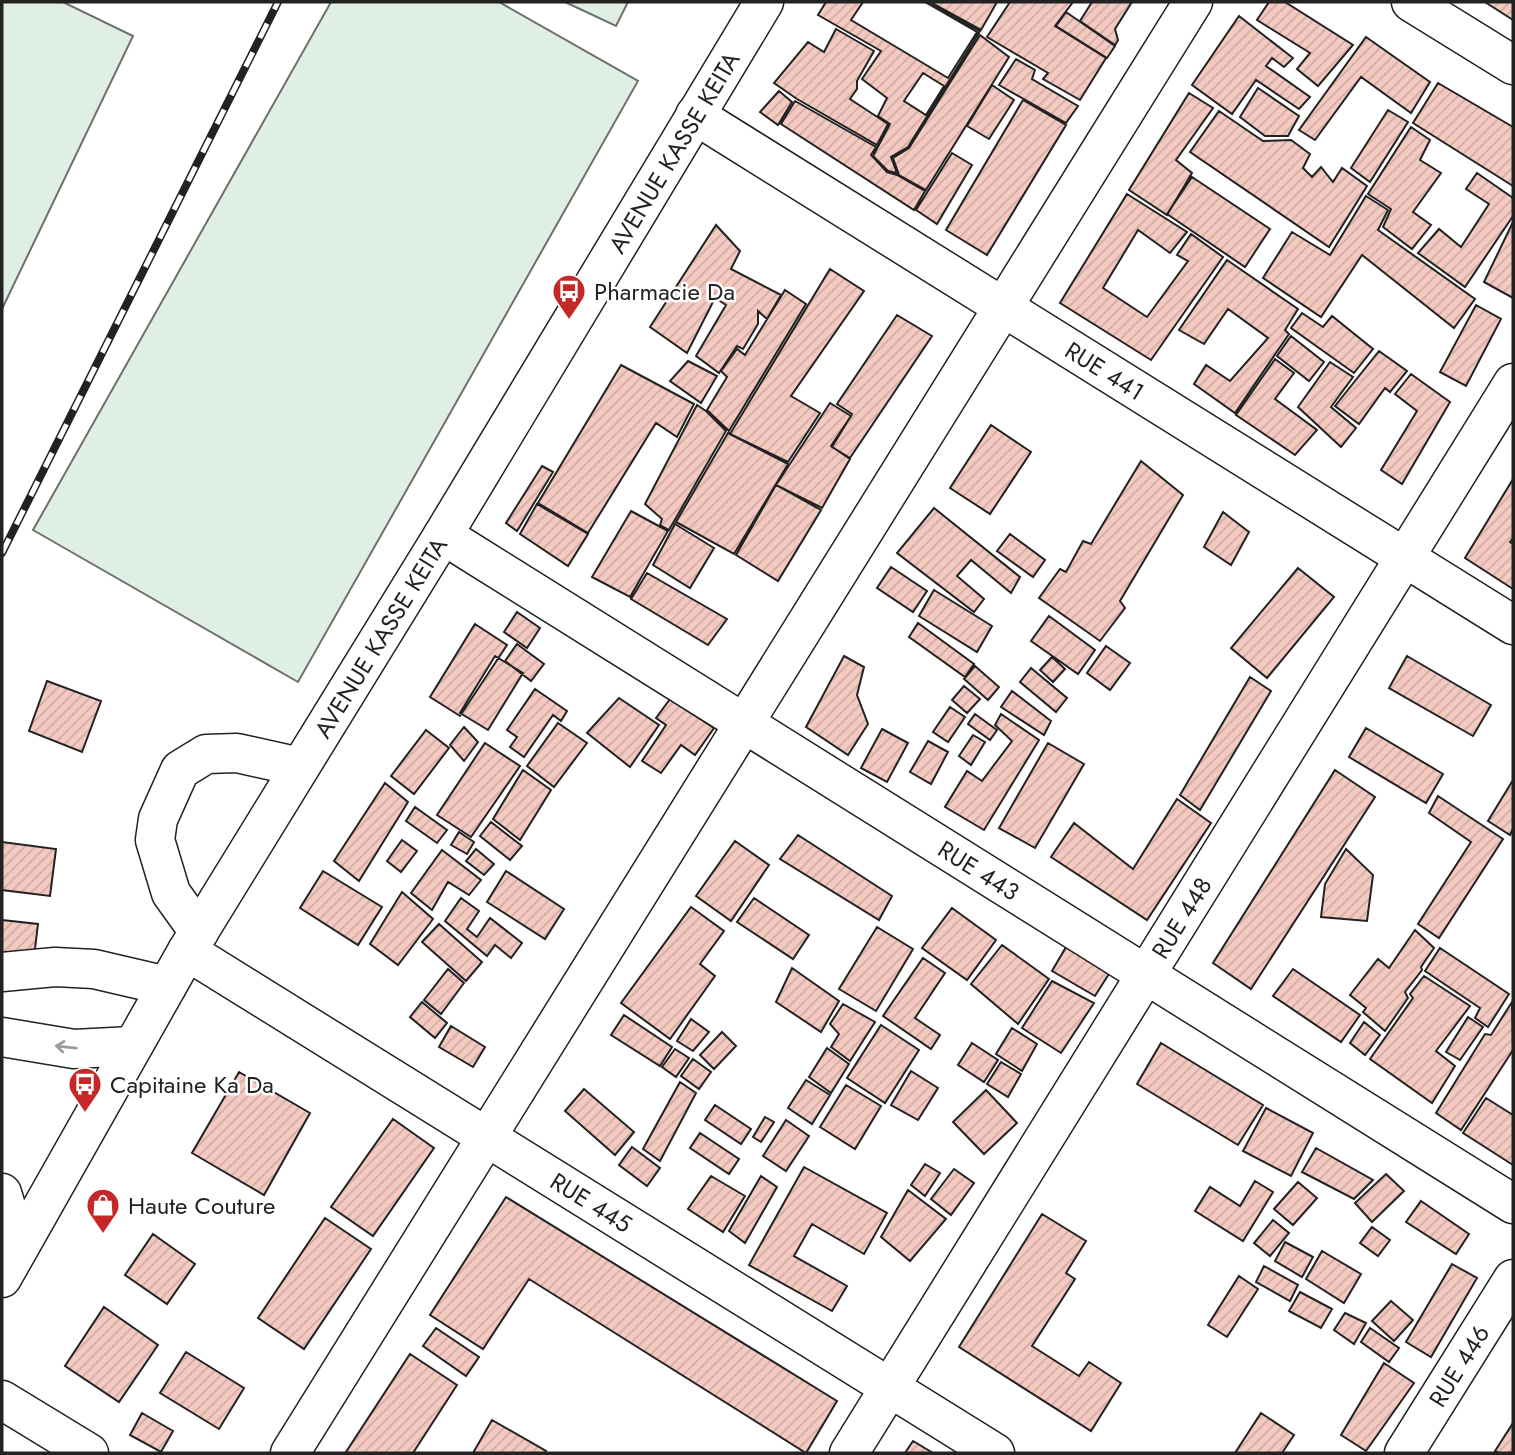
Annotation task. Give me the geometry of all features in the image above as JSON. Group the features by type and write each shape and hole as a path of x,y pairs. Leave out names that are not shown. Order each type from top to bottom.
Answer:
{"street":[{"name":"AVENUE KASSE KEITA","path":"7,1267 193,941 443,535 764,2"},
{"path":"290,1453 1194,2"},
{"path":"1411,2 1513,65"},
{"name":"RUE 441","path":"695,115 1513,625"},
{"name":"RUE 448","path":"849,1453 1513,383"},
{"name":"RUE 443","path":"443,535 1513,1204"},
{"path":"193,941 171,893 155,840 158,819 180,770 206,754 237,752 300,767"},
{"name":"RUE 445","path":"193,941 487,1136 995,1453"},
{"path":"2,972 55,967 93,969 167,986"},
{"path":"2,1037 74,1049 132,1046"},
{"path":"2,1193 8,1213 7,1267"},
{"name":"RUE 446","path":"1404,1453 1513,1279"},
{"path":"2,1400 89,1453"}],"green space":[{"path":"2,2 63,2 133,36 2,309"},
{"path":"331,2 499,2 638,81 298,682 33,530"},
{"path":"565,2 628,2 616,26"}],"building":[{"path":"826,2 863,2 851,20 948,78 977,32 925,2 980,31 908,147 891,157 897,173 888,171 873,156 890,124 878,116 887,98 862,79 881,51 818,15","holes":["923,73 944,86 926,115 904,101"]},
{"path":"930,2 997,2 981,30"},
{"path":"1010,2 1073,2 1055,26 1106,58 1080,100 1043,79 1048,73 987,37"},
{"path":"1092,2 1132,2 1115,29 1118,40 1115,45 1080,21"},
{"path":"1269,2 1285,2 1353,45 1318,86 1297,69 1310,53 1257,20"},
{"path":"1485,2 1513,2 1513,20"},
{"path":"1066,12 1115,46 1107,58 1056,26"},
{"path":"1239,16 1293,58 1284,67 1272,58 1266,66 1310,97 1299,109 1256,80 1232,114 1192,85"},
{"path":"836,29 874,51 850,99 888,124 877,145 774,83 808,42 824,52"},
{"path":"980,35 1009,57 926,190 899,175 893,158 909,148"},
{"path":"1366,37 1430,82 1411,113 1361,77 1315,140 1299,130"},
{"path":"1016,59 1035,70 1032,79 1078,106 1066,123 999,85"},
{"path":"1438,83 1513,127 1513,186 1413,123"},
{"path":"992,85 1014,100 989,139 967,126"},
{"path":"1258,88 1299,116 1288,136 1265,136 1240,117"},
{"path":"779,91 792,102 778,125 760,112"},
{"path":"1189,93 1213,108 1176,160 1192,173 1167,215 1129,190"},
{"path":"1023,100 1066,125 987,255 946,230"},
{"path":"795,101 876,147 871,155 887,172 925,191 914,210 781,124"},
{"path":"1388,110 1408,122 1370,182 1351,168"},
{"path":"1219,111 1263,141 1291,140 1310,154 1303,168 1312,177 1321,167 1333,182 1342,168 1367,186 1329,247 1190,152"},
{"path":"1411,127 1430,140 1420,160 1441,173 1413,212 1431,225 1412,249 1383,227 1391,209 1368,194"},
{"path":"952,153 972,165 937,224 916,210"},
{"path":"1477,173 1513,198 1513,216 1465,287 1418,253 1439,229 1461,247 1489,204 1466,189"},
{"path":"1192,177 1270,229 1245,267 1167,214"},
{"path":"1127,194 1187,232 1170,253 1138,230 1103,288 1147,317 1188,261 1177,255 1191,234 1223,257 1151,360 1060,303"},
{"path":"1366,196 1388,210 1378,230 1475,299 1454,328 1362,255 1321,317 1263,278 1292,232 1330,255"},
{"path":"1513,222 1513,298 1484,282"},
{"path":"716,225 740,251 731,269 781,295 767,319 758,311 758,324 743,349 737,346 719,373 696,356 726,305 715,298 687,353 650,327"},
{"path":"1227,260 1298,309 1285,330 1289,334 1235,413 1194,384 1206,365 1230,381 1268,338 1228,309 1204,344 1179,330"},
{"path":"830,269 864,291 791,396 820,413 788,462 730,434"},
{"path":"785,290 806,304 729,431 707,410 727,377 721,371 737,349 745,355"},
{"path":"1476,305 1501,319 1466,386 1440,372"},
{"path":"1302,313 1323,327 1332,316 1373,349 1354,373 1291,328"},
{"path":"897,315 932,336 850,458 832,447 852,414 837,404"},
{"path":"1291,336 1324,362 1309,381 1277,356"},
{"path":"1379,351 1407,371 1390,392 1385,388 1359,424 1335,406"},
{"path":"1275,359 1294,373 1275,399 1317,430 1295,455 1236,415"},
{"path":"688,361 717,376 701,403 670,381"},
{"path":"1330,362 1353,377 1331,407 1356,428 1341,447 1298,407"},
{"path":"621,365 694,404 677,437 656,423 588,533 538,503"},
{"path":"1411,374 1450,402 1402,484 1381,470 1417,411 1395,394"},
{"path":"830,403 851,416 831,446 850,459 822,508 776,485"},
{"path":"697,405 726,431 669,530 660,525 662,519 645,504"},
{"path":"991,425 1031,452 990,514 950,488"},
{"path":"728,433 788,464 734,554 676,522"},
{"path":"1141,461 1183,495 1120,601 1125,608 1100,641 1039,598 1060,569 1066,572 1083,541 1091,544"},
{"path":"542,466 553,472 517,531 506,523"},
{"path":"1513,479 1513,538 1510,542 1513,544 1513,589 1465,558"},
{"path":"776,485 821,510 778,581 736,555"},
{"path":"537,504 588,534 568,566 520,534"},
{"path":"934,508 1020,577 1011,593 971,560 957,576 984,599 974,612 897,553"},
{"path":"631,511 668,531 630,597 592,577"},
{"path":"1223,512 1249,532 1231,565 1204,547"},
{"path":"675,524 714,548 690,588 653,565"},
{"path":"1010,534 1045,560 1033,577 997,551"},
{"path":"891,567 927,591 913,612 877,588"},
{"path":"1298,568 1334,597 1267,678 1231,648"},
{"path":"647,573 727,619 708,645 631,599"},
{"path":"934,590 992,626 977,652 919,616"},
{"path":"517,612 540,628 527,648 504,632"},
{"path":"1049,616 1095,650 1078,674 1031,641"},
{"path":"918,623 974,664 965,677 909,637"},
{"path":"475,624 507,645 460,716 430,697"},
{"path":"517,644 544,664 531,681 505,661"},
{"path":"1106,646 1130,663 1110,690 1087,673"},
{"path":"495,656 523,673 488,730 460,713"},
{"path":"844,656 864,667 857,695 868,724 848,755 806,727"},
{"path":"1407,656 1491,705 1473,736 1389,688"},
{"path":"1052,657 1065,669 1053,682 1040,670"},
{"path":"975,666 999,687 988,700 964,679"},
{"path":"1031,668 1067,698 1056,712 1020,682"},
{"path":"1250,677 1271,691 1200,810 1180,795"},
{"path":"47,681 101,701 82,752 29,731"},
{"path":"964,686 980,699 967,713 952,700"},
{"path":"535,689 567,711 561,721 553,715 524,757 510,747 517,737 507,730"},
{"path":"1012,691 1051,721 1044,735 1001,707"},
{"path":"619,698 659,725 630,767 587,733"},
{"path":"670,699 714,728 695,755 681,745 661,773 642,761 666,725 656,718"},
{"path":"950,707 965,717 948,742 933,732"},
{"path":"975,714 997,730 990,740 968,724"},
{"path":"1001,714 1039,740 984,830 945,807 967,771 982,781 1012,741 995,725"},
{"path":"558,723 587,743 554,787 527,766"},
{"path":"464,727 478,742 464,761 450,745"},
{"path":"1366,728 1443,774 1426,803 1349,757"},
{"path":"882,729 908,743 887,782 861,768"},
{"path":"426,730 449,748 414,794 391,776"},
{"path":"973,735 985,742 971,765 959,756"},
{"path":"928,741 948,752 931,784 910,772"},
{"path":"485,743 520,766 471,837 437,815"},
{"path":"1048,743 1084,764 1035,848 999,828"},
{"path":"523,770 551,790 520,840 493,819"},
{"path":"1335,770 1375,797 1251,989 1213,963"},
{"path":"1513,780 1513,829 1510,835 1488,821"},
{"path":"385,783 408,802 359,881 334,861"},
{"path":"1438,796 1503,839 1439,938 1418,924 1471,842 1429,813"},
{"path":"1177,799 1211,823 1147,920 1051,857 1074,823 1133,869"},
{"path":"415,807 447,830 437,843 406,821"},
{"path":"491,822 522,846 510,860 480,836"},
{"path":"459,832 474,842 467,854 451,845"},
{"path":"798,835 892,896 879,920 780,859"},
{"path":"402,840 417,851 401,872 387,861"},
{"path":"735,841 769,865 731,921 696,896"},
{"path":"2,842 56,849 50,896 2,890"},
{"path":"476,849 494,864 484,875 466,861"},
{"path":"1346,849 1373,875 1367,921 1321,917 1325,884"},
{"path":"442,850 481,880 469,895 448,882 432,910 411,893"},
{"path":"323,871 382,907 358,945 300,908"},
{"path":"506,871 564,909 545,939 487,902"},
{"path":"402,892 433,919 398,965 370,944"},
{"path":"461,898 479,911 467,929 477,937 490,918 522,943 511,958 495,945 487,956 445,921"},
{"path":"754,898 809,935 793,959 737,922"},
{"path":"691,907 724,931 700,964 715,976 670,1039 621,1003"},
{"path":"952,908 996,940 967,980 922,948"},
{"path":"2,920 38,924 33,965 2,961"},
{"path":"439,924 482,962 466,981 422,942"},
{"path":"877,927 913,949 876,1011 839,989"},
{"path":"1415,930 1434,948 1405,992 1408,998 1385,1031 1363,1012 1366,1008 1350,995 1378,959 1389,968"},
{"path":"1069,942 1112,969 1095,996 1052,971"},
{"path":"1002,945 1049,979 1018,1024 971,984"},
{"path":"1440,948 1509,994 1488,1027 1475,1018 1480,1008 1425,971"},
{"path":"923,958 945,973 915,1018 940,1035 931,1049 883,1016"},
{"path":"792,968 839,1001 821,1032 776,1002"},
{"path":"448,969 464,983 441,1014 424,1000"},
{"path":"1293,969 1360,1015 1341,1042 1273,996"},
{"path":"1424,976 1470,1006 1436,1051 1455,1066 1432,1103 1370,1059 1413,998 1410,994"},
{"path":"1052,981 1094,1003 1061,1053 1022,1028"},
{"path":"422,1002 447,1023 435,1038 410,1017"},
{"path":"1512,1002 1513,1050 1461,1130 1436,1113 1485,1034 1491,1035"},
{"path":"843,1004 875,1022 850,1061 831,1047 839,1034 830,1024"},
{"path":"624,1015 672,1047 660,1066 611,1035"},
{"path":"1468,1017 1483,1027 1460,1060 1446,1052"},
{"path":"691,1019 709,1032 693,1051 677,1041"},
{"path":"1364,1022 1380,1035 1365,1055 1350,1043"},
{"path":"881,1025 919,1050 885,1103 847,1078"},
{"path":"451,1026 485,1047 473,1067 439,1047"},
{"path":"1012,1028 1037,1044 1022,1071 996,1054"},
{"path":"722,1032 736,1046 714,1069 700,1055"},
{"path":"972,1043 998,1060 984,1082 958,1065"},
{"path":"1161,1043 1263,1105 1238,1145 1137,1084"},
{"path":"827,1048 849,1064 831,1093 809,1077"},
{"path":"675,1049 689,1058 676,1077 662,1067"},
{"path":"693,1059 711,1072 699,1089 681,1076"},
{"path":"1001,1062 1021,1074 1008,1097 987,1084"},
{"path":"911,1071 938,1088 918,1120 891,1105"},
{"path":"239,1072 310,1113 264,1195 192,1153"},
{"path":"806,1080 830,1095 812,1124 788,1108"},
{"path":"680,1082 696,1093 660,1161 643,1149"},
{"path":"846,1085 881,1106 855,1149 820,1127"},
{"path":"584,1089 634,1132 615,1155 565,1111"},
{"path":"986,1090 1017,1123 984,1154 953,1122"},
{"path":"1486,1098 1513,1115 1513,1165 1463,1133"},
{"path":"715,1105 751,1129 741,1144 705,1120"},
{"path":"1266,1108 1313,1133 1291,1176 1243,1151"},
{"path":"765,1117 774,1122 761,1142 753,1137"},
{"path":"393,1119 434,1148 373,1236 331,1207"},
{"path":"786,1120 809,1136 786,1171 763,1156"},
{"path":"700,1133 739,1159 729,1174 690,1148"},
{"path":"632,1147 660,1168 647,1186 619,1165"},
{"path":"1316,1148 1373,1180 1354,1199 1302,1172"},
{"path":"925,1164 940,1173 925,1196 911,1185"},
{"path":"804,1167 887,1213 864,1254 812,1224 794,1256 847,1286 832,1311 749,1265"},
{"path":"954,1169 974,1183 951,1215 931,1199"},
{"path":"1386,1174 1404,1191 1372,1222 1355,1203"},
{"path":"711,1176 745,1196 723,1232 688,1209"},
{"path":"761,1176 777,1187 745,1243 729,1231"},
{"path":"1255,1181 1273,1192 1243,1241 1195,1211 1210,1187 1240,1206"},
{"path":"1298,1182 1317,1198 1293,1225 1274,1209"},
{"path":"908,1190 946,1219 910,1261 881,1237"},
{"path":"506,1197 837,1401 806,1453 529,1279 483,1349 430,1315"},
{"path":"1421,1201 1469,1234 1456,1254 1406,1222"},
{"path":"1042,1214 1086,1241 1066,1273 1075,1279 1032,1346 1079,1376 1089,1362 1121,1383 1091,1431 959,1347"},
{"path":"325,1218 371,1249 304,1349 258,1318"},
{"path":"1273,1220 1289,1233 1270,1256 1254,1243"},
{"path":"1372,1227 1390,1240 1378,1256 1360,1243"},
{"path":"153,1234 195,1264 167,1304 125,1275"},
{"path":"1285,1242 1313,1257 1302,1277 1275,1261"},
{"path":"1322,1251 1361,1274 1344,1303 1306,1279"},
{"path":"1452,1264 1477,1278 1431,1357 1406,1342"},
{"path":"1264,1266 1298,1285 1290,1301 1256,1282"},
{"path":"1239,1276 1258,1289 1227,1337 1208,1325"},
{"path":"1300,1292 1332,1309 1321,1328 1289,1311"},
{"path":"1391,1301 1413,1320 1394,1341 1372,1321"},
{"path":"104,1307 158,1345 119,1402 65,1366"},
{"path":"1345,1313 1366,1323 1354,1344 1334,1330"},
{"path":"436,1328 479,1357 466,1376 423,1346"},
{"path":"1370,1328 1399,1348 1389,1362 1361,1342"},
{"path":"186,1352 244,1388 219,1429 160,1393"},
{"path":"410,1354 457,1385 413,1453 346,1452"},
{"path":"1384,1363 1414,1383 1366,1451 1341,1435"},
{"path":"142,1413 173,1431 161,1452 130,1435"},
{"path":"1261,1413 1294,1435 1282,1453 1235,1453"},
{"path":"492,1420 546,1451 545,1453 473,1453"},
{"path":"1513,1423 1513,1453 1495,1451"},
{"path":"913,1441 933,1453 905,1453"}],"railway":[{"path":"2,553 278,2"}],"place":[{"name":"Pharmacie Da","path":"569,321"},
{"name":"Capitaine Ka Da","path":"85,1114"},
{"name":"Haute Couture","path":"103,1235"}]}
